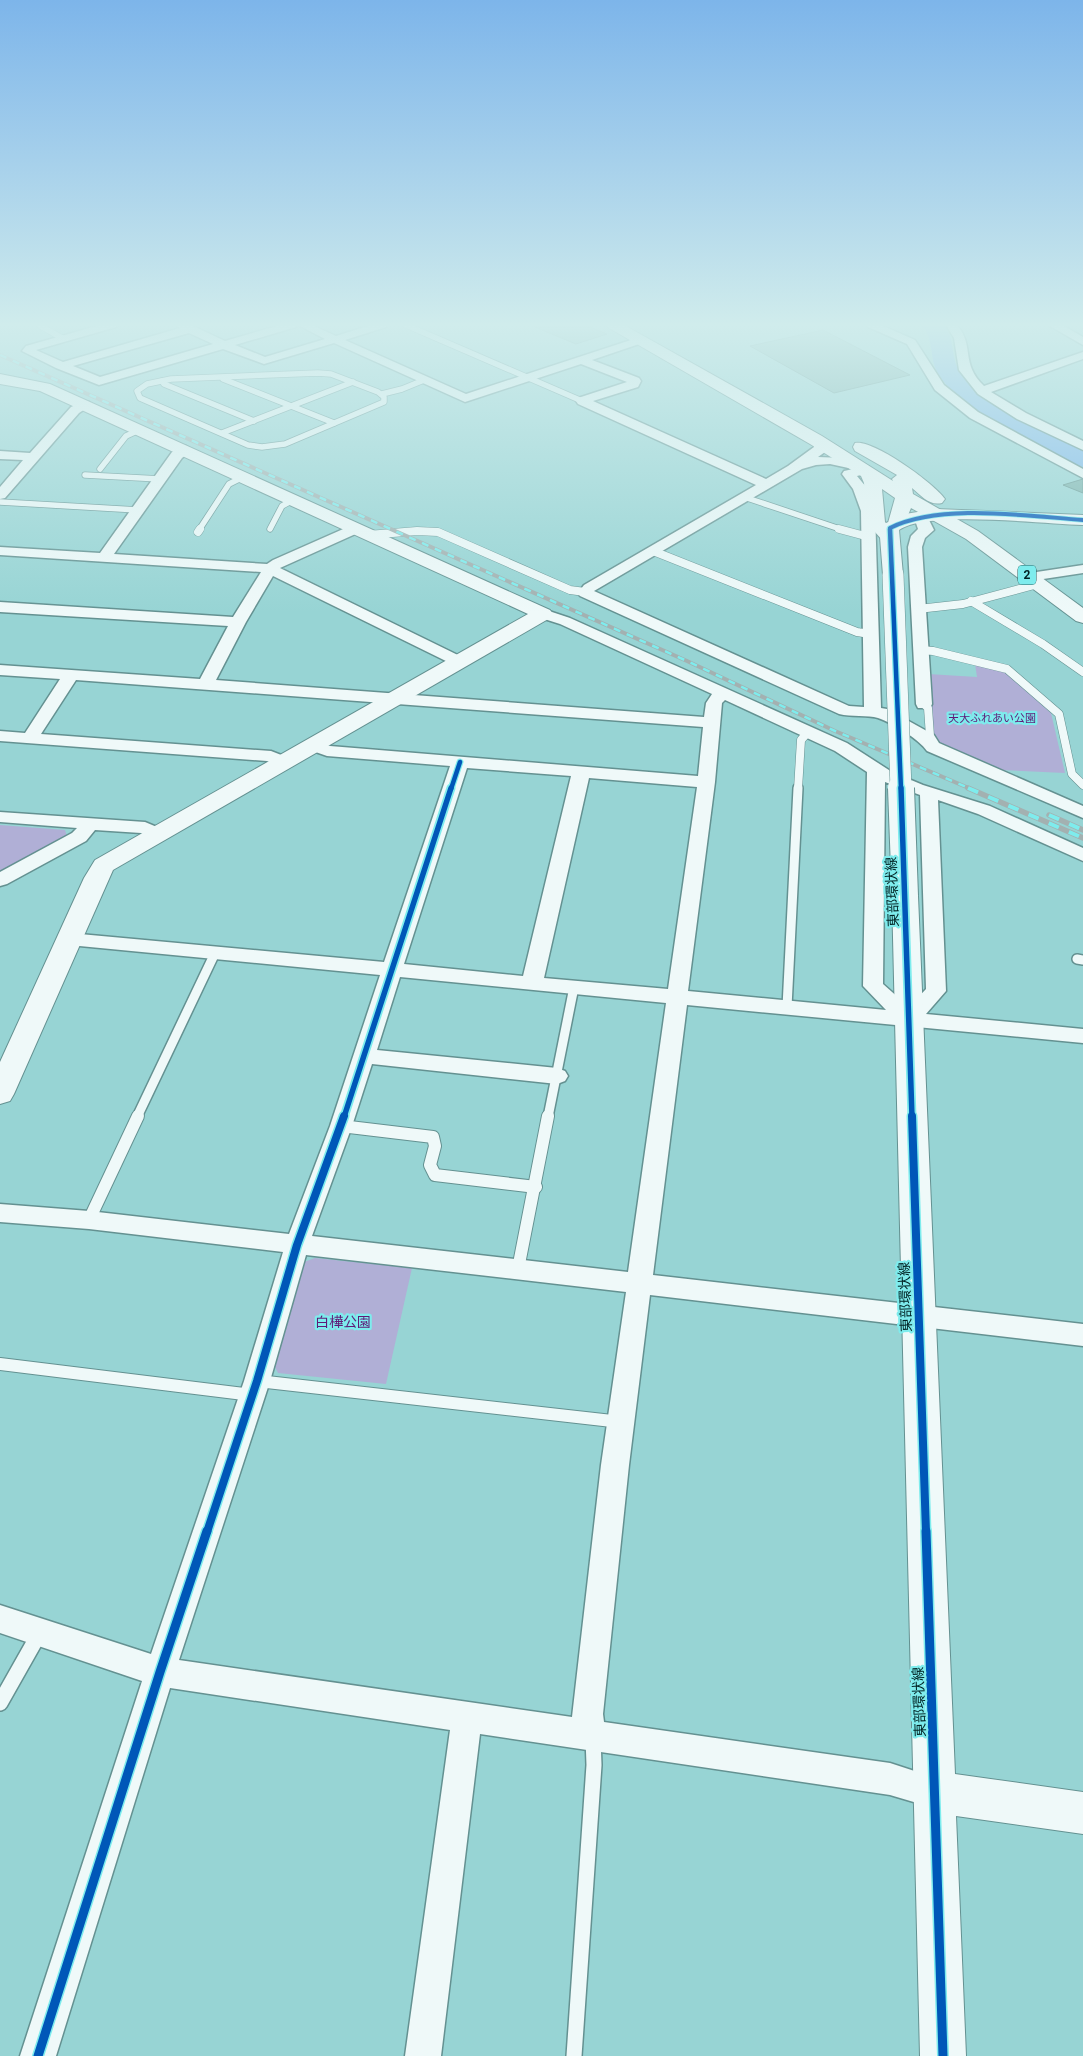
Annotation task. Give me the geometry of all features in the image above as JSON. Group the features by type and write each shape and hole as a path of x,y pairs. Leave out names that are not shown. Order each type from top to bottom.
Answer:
{"street":[{"path":"0,496 65,421"},
{"path":"119,421 543,614 565,621 808,732 850,752 876,770 917,789 984,810 1083,855"},
{"path":"626,421 766,484"},
{"name":"2","path":"783,421 970,534 1083,617"},
{"path":"985,421 1083,474"},
{"path":"1034,421 1083,446"},
{"name":"2","path":"904,495 904,485 898,475 843,438 906,473 936,515"},
{"path":"816,440 821,444 820,449 793,469 653,550 585,592 588,596 846,710 881,713 928,739 933,747 1083,813"},
{"path":"104,558 177,455 186,450"},
{"path":"0,455 33,457"},
{"path":"793,469 823,459 839,461 863,470 873,483 876,523 893,530 936,515 1083,520"},
{"path":"863,470 849,474 860,488 867,504 871,705 874,712"},
{"path":"906,473 972,515"},
{"path":"893,530 903,510 904,495"},
{"path":"924,704 915,542 920,534 927,530 923,526 936,515"},
{"name":"東部環状線","path":"893,530 943,2056"},
{"path":"205,685 238,622 270,569 278,563 362,532"},
{"path":"0,551 270,569 460,662"},
{"path":"1034,580 1083,569"},
{"path":"0,607 238,622"},
{"path":"0,1094 101,869 157,834 543,614"},
{"path":"0,670 712,723"},
{"path":"30,738 71,675"},
{"path":"592,1736 587,1714 621,1422 706,782 714,703 723,693"},
{"path":"0,736 271,756 283,762"},
{"path":"313,745 327,751 706,782"},
{"path":"38,2056 160,1672 254,1388 297,1245 364,1056 460,762"},
{"path":"876,770 873,986 909,1019"},
{"path":"532,983 581,773"},
{"path":"909,1019 936,991 929,792"},
{"path":"0,817 144,828 157,834"},
{"path":"0,880 78,838 89,824"},
{"path":"70,940 392,969 1083,1036"},
{"path":"364,1056 557,1076"},
{"path":"0,1213 89,1220 1083,1335"},
{"path":"0,1619 160,1672 890,1779 934,1792 1083,1813"},
{"path":"424,2056 467,1717"}],"lane":[{"path":"195,421 252,446 272,447 285,444 341,421"},
{"path":"222,433 254,421"},
{"path":"327,421 334,424"},
{"path":"100,469 126,436 139,430"},
{"path":"85,475 160,479"},
{"path":"198,532 229,484 243,477"},
{"path":"744,497 860,536 869,537"},
{"path":"270,529 282,506 293,500"},
{"path":"0,502 138,510"},
{"path":"362,532 424,530 438,532 570,590 585,592"},
{"path":"653,550 857,632 870,634"},
{"path":"918,609 931,609 971,600 1034,580"},
{"path":"971,600 1043,644 1083,672"},
{"path":"921,650 933,651 1007,669 1017,676 1059,714 1072,774 1083,786"},
{"path":"924,704 928,708 930,736 928,739"},
{"path":"787,1007 801,740 808,732"},
{"path":"89,1220 214,953"},
{"path":"518,1269 536,1187 574,987"},
{"path":"340,1126 433,1137 435,1146 430,1165 435,1174 536,1187"},
{"path":"0,1364 621,1422"},
{"path":"0,1703 40,1632"},
{"path":"574,2056 594,1766 592,1736"}],"green space":[{"name":"天大ふれあい公園","path":"975,664 1005,672 1051,713 1065,773 1002,770 939,743 934,737 928,674 977,677"},
{"path":"0,825 65,830 67,836 0,873"},
{"name":"白樺公園","path":"315,1258 412,1268 386,1384 278,1373 273,1363 304,1262"}],"building":[{"path":"1083,479 1083,493 1063,485"}],"waterway":[{"path":"1010,421 1083,459"}],"railway":[{"path":"148,421 687,661 835,731 971,789"},
{"path":"968,788 1083,838"},
{"path":"1049,815 1083,830"}],"cycle path":[{"path":"943,2056 900,760 893,575 889,537 890,528 905,521 927,516 982,514 1083,520"},
{"path":"38,2056 160,1672 257,1381 297,1245 341,1126 460,762"}]}
